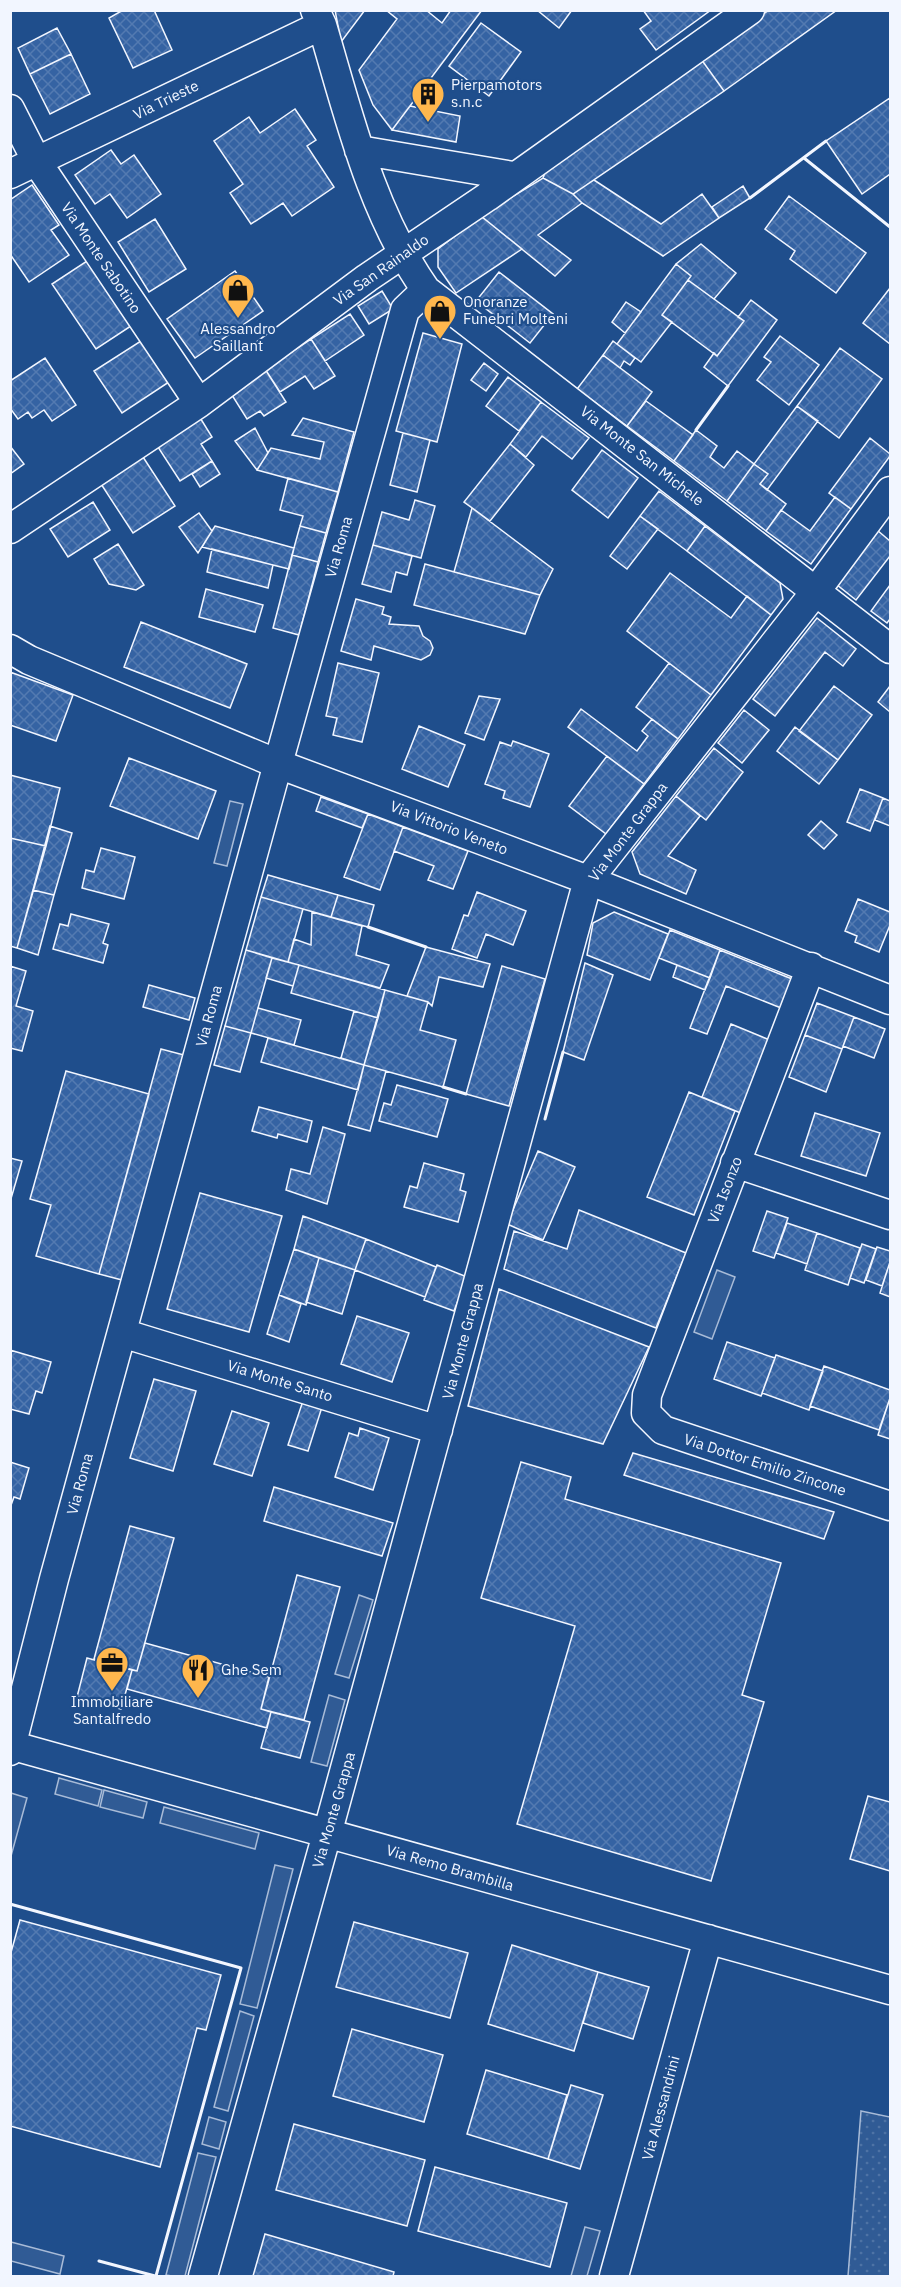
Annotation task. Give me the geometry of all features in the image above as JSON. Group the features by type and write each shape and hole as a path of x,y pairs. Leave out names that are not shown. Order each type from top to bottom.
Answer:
{"street":[{"name":"Via San Rainaldo","path":"10,529 199,403 367,278 750,10"},
{"name":"Via Monte San Michele","path":"319,18 359,150 395,241 426,290 891,649"},
{"name":"Via Trieste","path":"10,174 319,18"},
{"name":"Via Monte Sabotino","path":"10,109 37,162 199,403"},
{"path":"359,150 513,176"},
{"name":"Via Roma","path":"11,1747 54,1579 405,310 426,290"},
{"name":"Via Monte Grappa","path":"203,2277 588,880 816,591 891,491"},
{"name":"Via Vittorio Veneto","path":"10,649 29,660 278,764 588,880 891,1000"},
{"name":"Via Isonzo","path":"646,1413 647,1395 811,968"},
{"path":"735,1163 891,1215"},
{"name":"Via Monte Santo","path":"122,1333 438,1430"},
{"name":"Via Dottor Emilio Zincone","path":"646,1413 663,1431 891,1506"},
{"name":"Via Remo Brambilla","path":"11,1747 891,1990"},
{"name":"Via Alessandrini","path":"614,2277 708,1939"}],"shaded area":[{"path":"230,801 243,804 227,866 214,863"},
{"path":"717,1270 735,1277 712,1339 694,1332"},
{"path":"359,1595 373,1600 349,1678 335,1674"},
{"path":"329,1695 345,1700 327,1766 311,1762"},
{"path":"59,1778 102,1790 98,1806 55,1794"},
{"path":"104,1790 147,1802 143,1818 100,1807"},
{"path":"10,1793 27,1798 11,1856"},
{"path":"164,1807 259,1833 255,1849 160,1823"},
{"path":"275,1865 293,1869 257,2008 240,2004"},
{"path":"240,2011 254,2016 228,2111 214,2107"},
{"path":"861,2111 890,2117 890,2276 848,2276"},
{"path":"209,2117 226,2122 219,2149 202,2144"},
{"path":"198,2153 216,2157 185,2276 166,2275"},
{"path":"585,2227 600,2231 587,2276 571,2276"},
{"path":"11,2242 64,2256 60,2274 11,2261"}],"building":[{"path":"123,10 154,10 172,50 133,68 109,18"},
{"path":"335,10 365,10 341,42"},
{"path":"386,10 426,10 442,23 451,10 482,10 392,130 373,105 359,70 397,19"},
{"path":"537,10 572,10 559,28"},
{"path":"643,10 711,10 656,50 640,29 651,21"},
{"path":"769,10 837,10 724,91 701,59"},
{"path":"481,23 521,52 489,96 449,66"},
{"path":"57,28 71,54 30,74 18,48"},
{"path":"71,54 90,94 50,114 30,74"},
{"path":"701,59 724,91 573,194 543,178 548,164"},
{"path":"890,98 890,174 862,194 826,141"},
{"name":"Pierpamotors s.n.c","path":"410,106 460,116 456,142 392,130"},
{"path":"295,109 316,140 307,146 334,187 292,216 283,203 251,224 230,193 243,184 214,141 249,117 260,133"},
{"path":"111,150 121,164 134,155 161,194 127,218 110,194 95,204 75,175"},
{"path":"543,178 573,194 582,203 538,235 571,260 555,276 481,216"},
{"path":"594,180 661,224 702,194 719,218 663,256 582,203 573,194"},
{"path":"32,185 59,225 51,230 69,255 29,282 10,254 10,200"},
{"path":"743,186 750,198 719,218 712,207"},
{"path":"789,196 866,253 836,293 790,259 795,251 765,229"},
{"path":"481,216 522,249 456,293 438,267 438,249"},
{"path":"155,219 186,269 149,292 118,242"},
{"path":"701,244 736,273 714,299 688,280 691,276 676,264"},
{"path":"90,259 134,324 96,349 52,284"},
{"path":"676,264 691,276 662,315 672,322 641,362 617,344"},
{"path":"235,271 263,311 195,358 167,319"},
{"path":"499,272 553,314 530,343 476,301"},
{"path":"688,280 744,321 717,356 662,315"},
{"path":"890,288 890,344 863,323"},
{"path":"382,291 393,309 369,324 358,306"},
{"path":"751,300 777,320 728,386 704,367 714,353 717,356 744,321 738,317"},
{"path":"626,302 641,312 625,333 612,322"},
{"path":"350,314 364,335 325,361 311,339"},
{"path":"423,333 462,344 437,442 396,431"},
{"path":"780,336 819,365 789,405 757,380 771,362 764,357"},
{"path":"144,339 172,380 122,413 94,371"},
{"path":"311,339 335,376 314,389 305,376 280,392 265,369"},
{"path":"613,341 635,358 630,365 624,361 620,368 603,355"},
{"path":"840,348 882,379 839,438 797,406"},
{"path":"603,355 652,392 627,426 577,389"},
{"path":"45,358 76,405 52,421 44,410 32,418 28,412 18,419 10,408 10,381"},
{"path":"484,363 498,374 486,391 471,380"},
{"path":"265,369 286,402 264,416 260,411 247,419 230,392"},
{"path":"508,377 541,402 519,431 486,406"},
{"path":"646,401 693,435 674,461 627,426"},
{"path":"541,402 589,438 572,459 542,436 526,457 510,444"},
{"path":"797,406 818,421 767,490 760,484 768,474 754,464"},
{"path":"199,416 212,437 201,444 212,461 180,481 156,444"},
{"path":"303,418 354,432 338,492 257,470 271,448 320,459 324,442 292,435"},
{"path":"255,428 268,453 257,470 235,441"},
{"path":"696,430 717,446 710,457 724,468 737,451 754,464 727,501 674,461"},
{"path":"403,433 430,440 417,492 390,485"},
{"path":"870,438 890,456 851,509 829,493"},
{"path":"510,444 534,465 490,521 464,502"},
{"path":"10,446 24,464 10,474"},
{"path":"602,450 638,478 608,518 572,490"},
{"path":"143,457 175,506 133,533 101,484"},
{"path":"212,461 220,474 200,487 192,474"},
{"path":"754,464 768,474 760,484 786,504 766,531 727,501"},
{"path":"288,478 338,492 326,533 300,526 303,516 280,510"},
{"path":"659,491 705,526 687,551 640,516"},
{"path":"835,497 851,509 811,564 766,531 781,510 810,531"},
{"path":"415,500 435,506 421,558 373,545 382,512 409,520"},
{"path":"93,502 110,530 68,557 50,529"},
{"path":"472,508 553,569 540,595 454,572"},
{"path":"199,513 212,531 198,553 179,527"},
{"path":"640,516 658,529 627,569 610,556"},
{"path":"215,526 294,548 289,569 202,547"},
{"path":"300,526 326,533 318,562 292,555"},
{"path":"705,526 780,583 783,599 771,615 687,551"},
{"path":"877,530 890,541 890,556 856,600 836,584"},
{"path":"118,544 144,585 136,590 109,584 94,559"},
{"path":"373,545 412,556 407,575 396,572 391,592 362,584"},
{"path":"212,549 273,565 268,588 207,572"},
{"path":"292,555 318,562 299,635 273,628"},
{"path":"425,564 540,595 525,634 414,605"},
{"path":"670,573 731,618 747,596 771,615 711,695 627,631"},
{"path":"890,585 890,619 887,623 871,611"},
{"path":"206,589 263,605 255,632 199,617"},
{"path":"356,599 384,607 382,614 391,617 389,624 419,626 423,636 430,641 433,648 430,655 421,660 374,646 371,660 341,651"},
{"path":"817,618 856,649 843,666 825,652 775,716 753,699"},
{"path":"141,622 247,664 230,708 124,667"},
{"path":"338,663 379,673 362,742 333,735 337,718 326,716"},
{"path":"669,663 711,695 678,739 636,707"},
{"path":"10,672 73,695 56,741 10,725"},
{"path":"834,686 872,715 838,760 799,731"},
{"path":"890,686 890,712 878,702"},
{"path":"479,696 500,699 484,740 465,733"},
{"path":"581,709 637,751 648,736 642,731 652,719 678,739 644,784 568,727"},
{"path":"744,710 769,730 742,763 718,743"},
{"path":"419,726 465,745 448,787 402,769"},
{"path":"795,727 838,760 819,784 777,751"},
{"path":"513,741 549,754 530,807 503,798 505,791 485,784 500,742 511,746"},
{"path":"714,748 743,772 706,820 676,796"},
{"path":"607,756 644,784 606,834 569,806"},
{"path":"129,758 216,791 198,839 110,806"},
{"path":"10,775 60,788 46,846 10,838"},
{"path":"860,789 883,798 870,831 847,822"},
{"path":"676,796 700,816 668,856 696,870 686,894 640,874 632,852"},
{"path":"321,797 368,814 362,828 316,811"},
{"path":"883,798 890,801 890,826 875,820"},
{"path":"368,814 403,827 380,890 344,877"},
{"path":"821,821 837,835 824,849 808,835"},
{"path":"50,826 72,833 54,895 33,890"},
{"path":"403,827 468,851 453,889 428,880 434,866 394,851"},
{"path":"10,838 46,846 17,948 10,946"},
{"path":"101,848 135,857 124,899 82,888 86,870 94,872"},
{"path":"268,875 338,895 331,917 261,897"},
{"path":"33,890 54,895 38,955 17,948"},
{"path":"477,892 526,911 513,945 486,934 477,958 452,949 464,915 468,916"},
{"path":"338,895 374,905 368,927 331,917"},
{"path":"261,897 303,909 288,962 246,950"},
{"path":"858,899 890,912 890,925 879,952 855,942 857,936 845,931"},
{"path":"312,912 362,926 356,955 389,965 380,988 288,962 294,939 311,945"},
{"path":"614,912 668,934 650,980 587,955 593,923"},
{"path":"71,914 109,924 103,943 108,945 103,963 53,949 60,924 68,926"},
{"path":"670,930 720,950 710,978 659,958"},
{"path":"426,947 490,964 483,987 439,977 432,1006 428,1002 407,996"},
{"path":"246,950 272,958 251,1033 225,1026"},
{"path":"720,950 792,979 781,1008 726,986 707,1034 690,1028"},
{"path":"272,958 299,965 293,986 266,978"},
{"path":"585,963 613,975 584,1060 563,1052"},
{"path":"299,965 385,990 378,1018 291,993"},
{"path":"677,965 710,978 705,990 673,977"},
{"path":"10,966 26,971 16,1006 33,1011 22,1051 10,1048"},
{"path":"502,966 545,979 509,1106 466,1094"},
{"path":"149,985 195,998 189,1020 143,1007"},
{"path":"385,990 428,1002 420,1030 456,1040 443,1087 364,1065"},
{"path":"817,1003 854,1017 842,1049 805,1035"},
{"path":"258,1008 301,1020 294,1045 251,1033"},
{"path":"354,1011 378,1018 364,1065 341,1058"},
{"path":"854,1017 885,1029 874,1058 843,1046"},
{"path":"731,1024 772,1041 743,1114 702,1097"},
{"path":"225,1026 251,1033 240,1072 214,1065"},
{"path":"805,1035 842,1049 826,1092 789,1077"},
{"path":"268,1038 364,1065 358,1090 261,1062"},
{"path":"161,1049 184,1055 122,1280 99,1274"},
{"path":"364,1065 386,1071 370,1131 348,1125"},
{"path":"66,1071 149,1094 99,1274 36,1256 51,1205 30,1199"},
{"path":"397,1085 448,1099 437,1137 379,1121 384,1103 391,1105"},
{"path":"689,1092 735,1111 694,1215 647,1197"},
{"path":"259,1107 312,1121 307,1142 278,1134 277,1138 252,1131"},
{"path":"815,1113 880,1133 866,1176 801,1156"},
{"path":"323,1127 345,1134 327,1204 286,1190 291,1169 310,1174"},
{"path":"538,1151 575,1167 543,1240 507,1224"},
{"path":"10,1158 22,1161 10,1202"},
{"path":"424,1163 464,1174 460,1190 466,1192 458,1222 404,1207 410,1186 417,1188"},
{"path":"200,1193 282,1216 249,1332 167,1309"},
{"path":"579,1210 686,1253 656,1328 504,1269 514,1231 567,1249"},
{"path":"767,1211 788,1218 774,1258 753,1251"},
{"path":"303,1216 366,1239 355,1270 294,1249"},
{"path":"787,1223 817,1233 807,1264 776,1253"},
{"path":"817,1233 860,1248 848,1285 805,1270"},
{"path":"366,1239 436,1267 425,1297 355,1270"},
{"path":"862,1244 876,1249 864,1283 850,1278"},
{"path":"877,1247 890,1251 890,1262 882,1286 866,1280"},
{"path":"294,1249 319,1258 306,1305 279,1295"},
{"path":"319,1258 355,1270 342,1314 306,1302"},
{"path":"890,1262 890,1297 880,1293"},
{"path":"437,1265 467,1277 454,1311 424,1300"},
{"path":"499,1289 649,1347 603,1444 468,1406"},
{"path":"279,1295 301,1304 289,1342 267,1334"},
{"path":"357,1316 409,1333 392,1382 341,1364"},
{"path":"727,1342 775,1358 761,1396 714,1379"},
{"path":"10,1350 51,1362 42,1393 36,1391 29,1414 10,1409"},
{"path":"776,1355 823,1371 809,1410 762,1393"},
{"path":"824,1366 890,1390 890,1398 879,1430 810,1406"},
{"path":"154,1379 196,1391 173,1471 130,1458"},
{"path":"890,1398 890,1439 878,1435"},
{"path":"303,1401 322,1407 308,1451 288,1445"},
{"path":"232,1411 269,1423 252,1476 214,1464"},
{"path":"360,1428 389,1438 373,1490 335,1477 349,1433 358,1436"},
{"path":"633,1453 834,1512 824,1539 624,1475"},
{"path":"10,1462 29,1468 20,1499 14,1497 10,1508"},
{"path":"521,1462 571,1477 565,1499 781,1563 742,1695 764,1702 711,1881 517,1824 575,1626 481,1598"},
{"path":"274,1487 393,1523 382,1556 264,1521"},
{"path":"130,1526 174,1538 137,1671 94,1659"},
{"path":"297,1575 340,1587 304,1720 261,1709"},
{"path":"145,1643 269,1677 261,1709 271,1712 267,1728 127,1689 132,1670 137,1671"},
{"path":"87,1658 132,1670 121,1709 77,1697"},
{"path":"271,1712 310,1722 300,1758 261,1748"},
{"path":"868,1796 890,1802 890,1871 850,1859"},
{"path":"20,1920 221,1975 206,2030 197,2028 160,2167 10,2126 10,1956"},
{"path":"354,1922 468,1953 450,2018 336,1987"},
{"path":"512,1945 598,1972 574,2051 488,2024"},
{"path":"598,1972 649,1987 633,2039 583,2023"},
{"path":"352,2029 443,2055 424,2122 333,2096"},
{"path":"486,2070 567,2095 548,2159 467,2134"},
{"path":"571,2085 603,2095 580,2169 548,2159"},
{"path":"294,2124 425,2160 407,2226 276,2190"},
{"path":"435,2167 567,2203 550,2267 418,2231"},
{"path":"265,2234 394,2272 393,2276 253,2276"}],"wall":[{"path":"750,198 826,141"},
{"path":"804,158 890,227"},
{"path":"696,430 728,386"},
{"path":"368,927 426,947"},
{"path":"545,1119 563,1052"},
{"path":"443,1087 466,1094"},
{"path":"10,1904 241,1968 156,2276"},
{"path":"99,2261 155,2276"}],"place":[{"name":"Pierpamotors s.n.c","path":"428,123"},
{"name":"Alessandro Saillant","path":"238,319"},
{"name":"Onoranze Funebri Molteni","path":"440,340"},
{"name":"Immobiliare Santalfredo","path":"112,1692"},
{"name":"Ghe Sem","path":"198,1699"}]}
